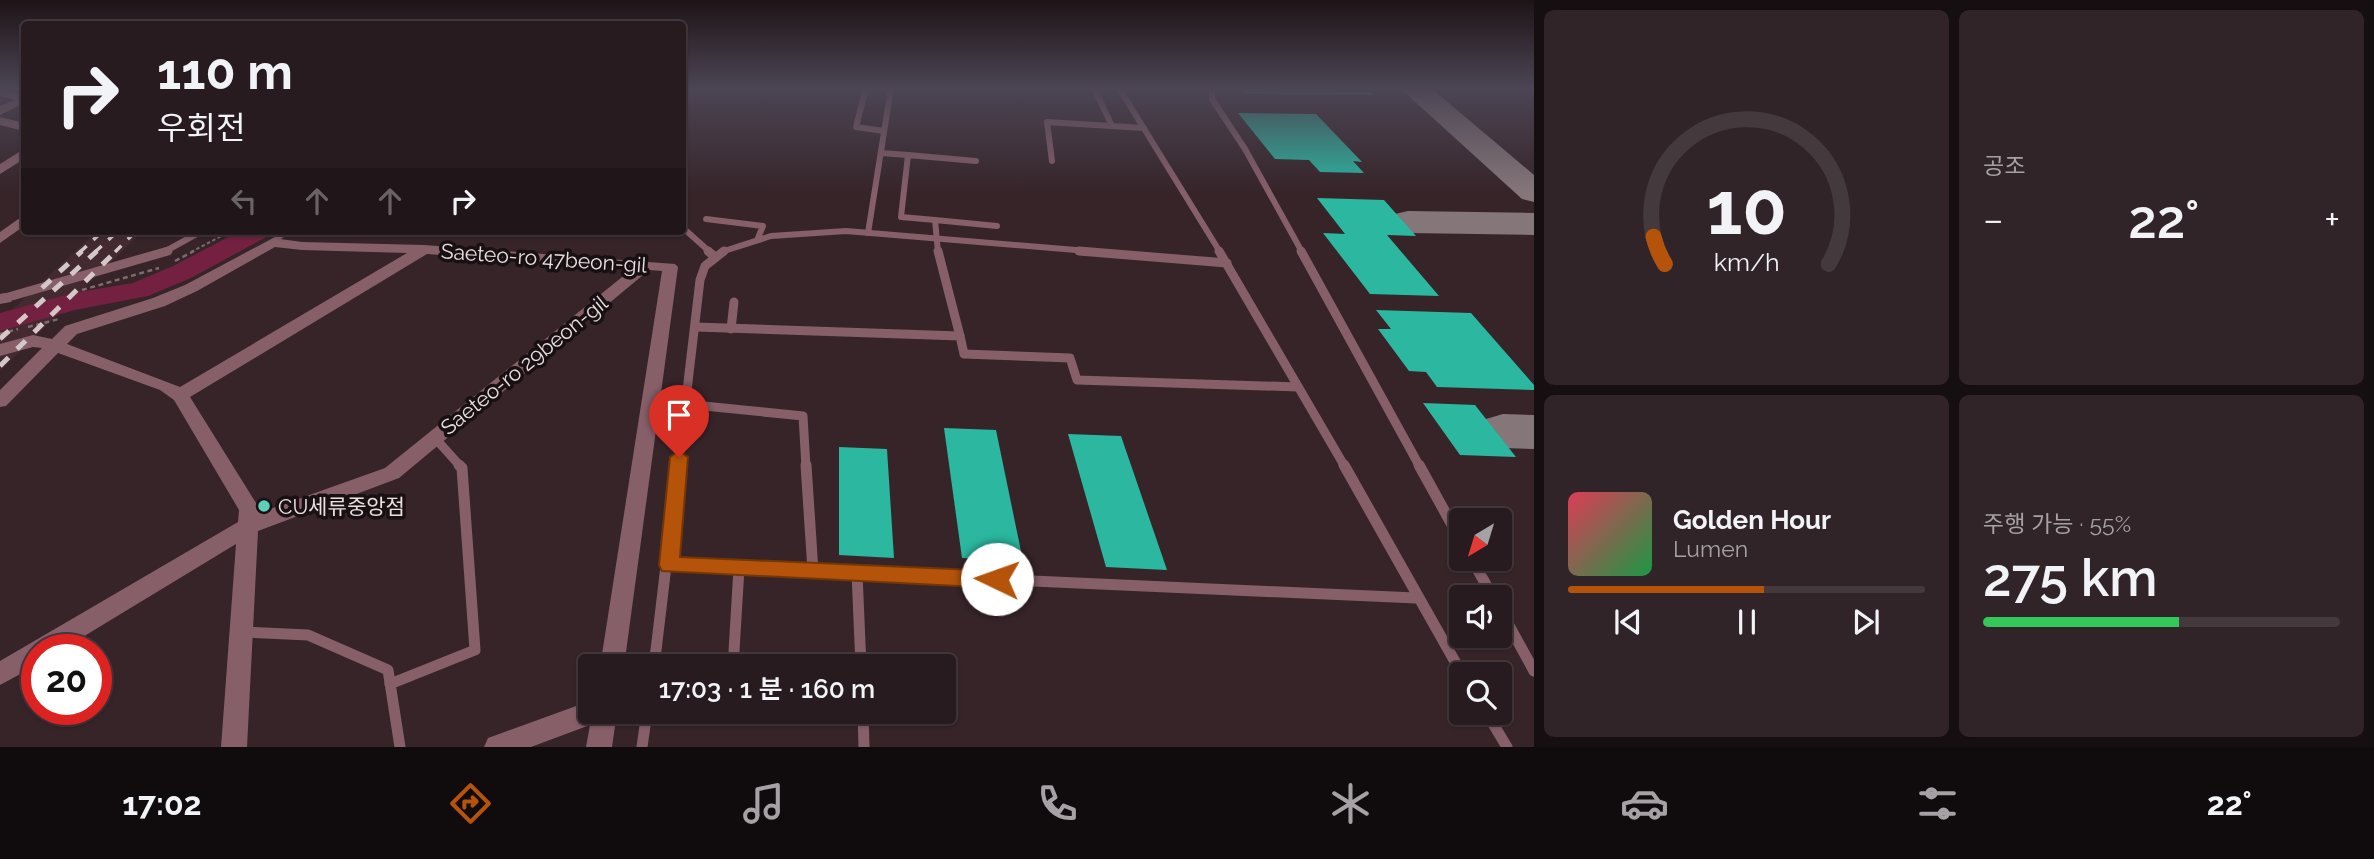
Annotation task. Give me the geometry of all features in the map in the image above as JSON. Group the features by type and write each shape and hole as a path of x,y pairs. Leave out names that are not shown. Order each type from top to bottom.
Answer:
{"street":[{"path":"0,151 21,155"},
{"path":"0,170 21,156"},
{"path":"0,239 21,222"},
{"path":"0,350 50,337 191,288 273,242 302,246 425,249"},
{"name":"Saeteo-ro 47beon-gil","path":"180,395 425,249 670,267 614,654"},
{"name":"Saeteo-ro 29beon-gil","path":"67,634 248,526 392,473 646,265"},
{"path":"50,337 166,386 180,395 249,509 234,747"},
{"path":"0,401 50,337"},
{"path":"0,674 21,662"},
{"path":"497,747 578,717"},
{"path":"599,747 603,724"}],"lane":[{"path":"857,123 856,127 884,131"},
{"path":"868,233 885,123"},
{"path":"1047,123 1052,161"},
{"path":"1061,123 1144,128"},
{"path":"1141,123 1227,263 1455,662"},
{"path":"1229,123 1449,519"},
{"path":"881,153 976,162"},
{"path":"908,155 901,216 997,226"},
{"path":"706,219 762,226 758,239"},
{"path":"935,220 936,240 964,354 1070,358 1077,380 1298,387"},
{"path":"686,231 715,257"},
{"path":"656,654 669,565 684,404 695,327 705,266 715,257 745,241 790,233 868,233 1227,263"},
{"path":"3,298 165,252 195,235"},
{"path":"273,242 281,235"},
{"path":"731,329 734,302"},
{"path":"695,327 960,336"},
{"path":"684,404 803,416 813,571"},
{"name":"Saeteo-ro 29beon-gil","path":"390,684 475,649 463,468 435,438"},
{"path":"669,565 1416,598"},
{"path":"734,651 739,568"},
{"path":"857,573 860,654"},
{"path":"1512,631 1534,671"},
{"path":"241,632 307,635 388,670 400,747"},
{"path":"642,747 645,724"},
{"path":"863,724 864,747"},
{"path":"1494,725 1507,747"}],"path":[{"path":"0,334 66,317"},
{"path":"50,337 54,320"}],"shaded area":[{"path":"93,235 139,235 0,371 0,321"}],"building":[{"path":"1246,123 1324,123 1362,162 1353,161 1364,173 1320,172 1309,160 1275,159"},
{"path":"1317,198 1384,200 1416,236 1387,235 1439,296 1370,294 1323,233 1345,234"},
{"path":"1376,310 1471,313 1534,385 1534,390 1437,387 1426,372 1409,371 1378,329 1391,329"},
{"path":"1423,403 1475,405 1516,457 1460,455"},
{"path":"944,428 996,430 1023,561 962,558"},
{"path":"1068,434 1121,436 1167,570 1106,567"},
{"path":"839,447 887,449 894,558 839,555"}],"waterway":[{"path":"0,322 73,302 139,290 182,272 251,235"}],"taxiway":[{"path":"1454,123 1534,192"},
{"path":"1408,222 1534,224"},
{"path":"1503,431 1534,432"}],"railway":[{"path":"80,252 99,235"},
{"path":"95,252 114,235"},
{"path":"116,251 132,235"},
{"path":"42,288 82,251"},
{"path":"0,339 97,251"},
{"path":"0,366 116,251"}],"place":[{"name":"CU세류중앙점","path":"264,506"}],"route":[{"path":"679,457 669,565 997,579"}]}
